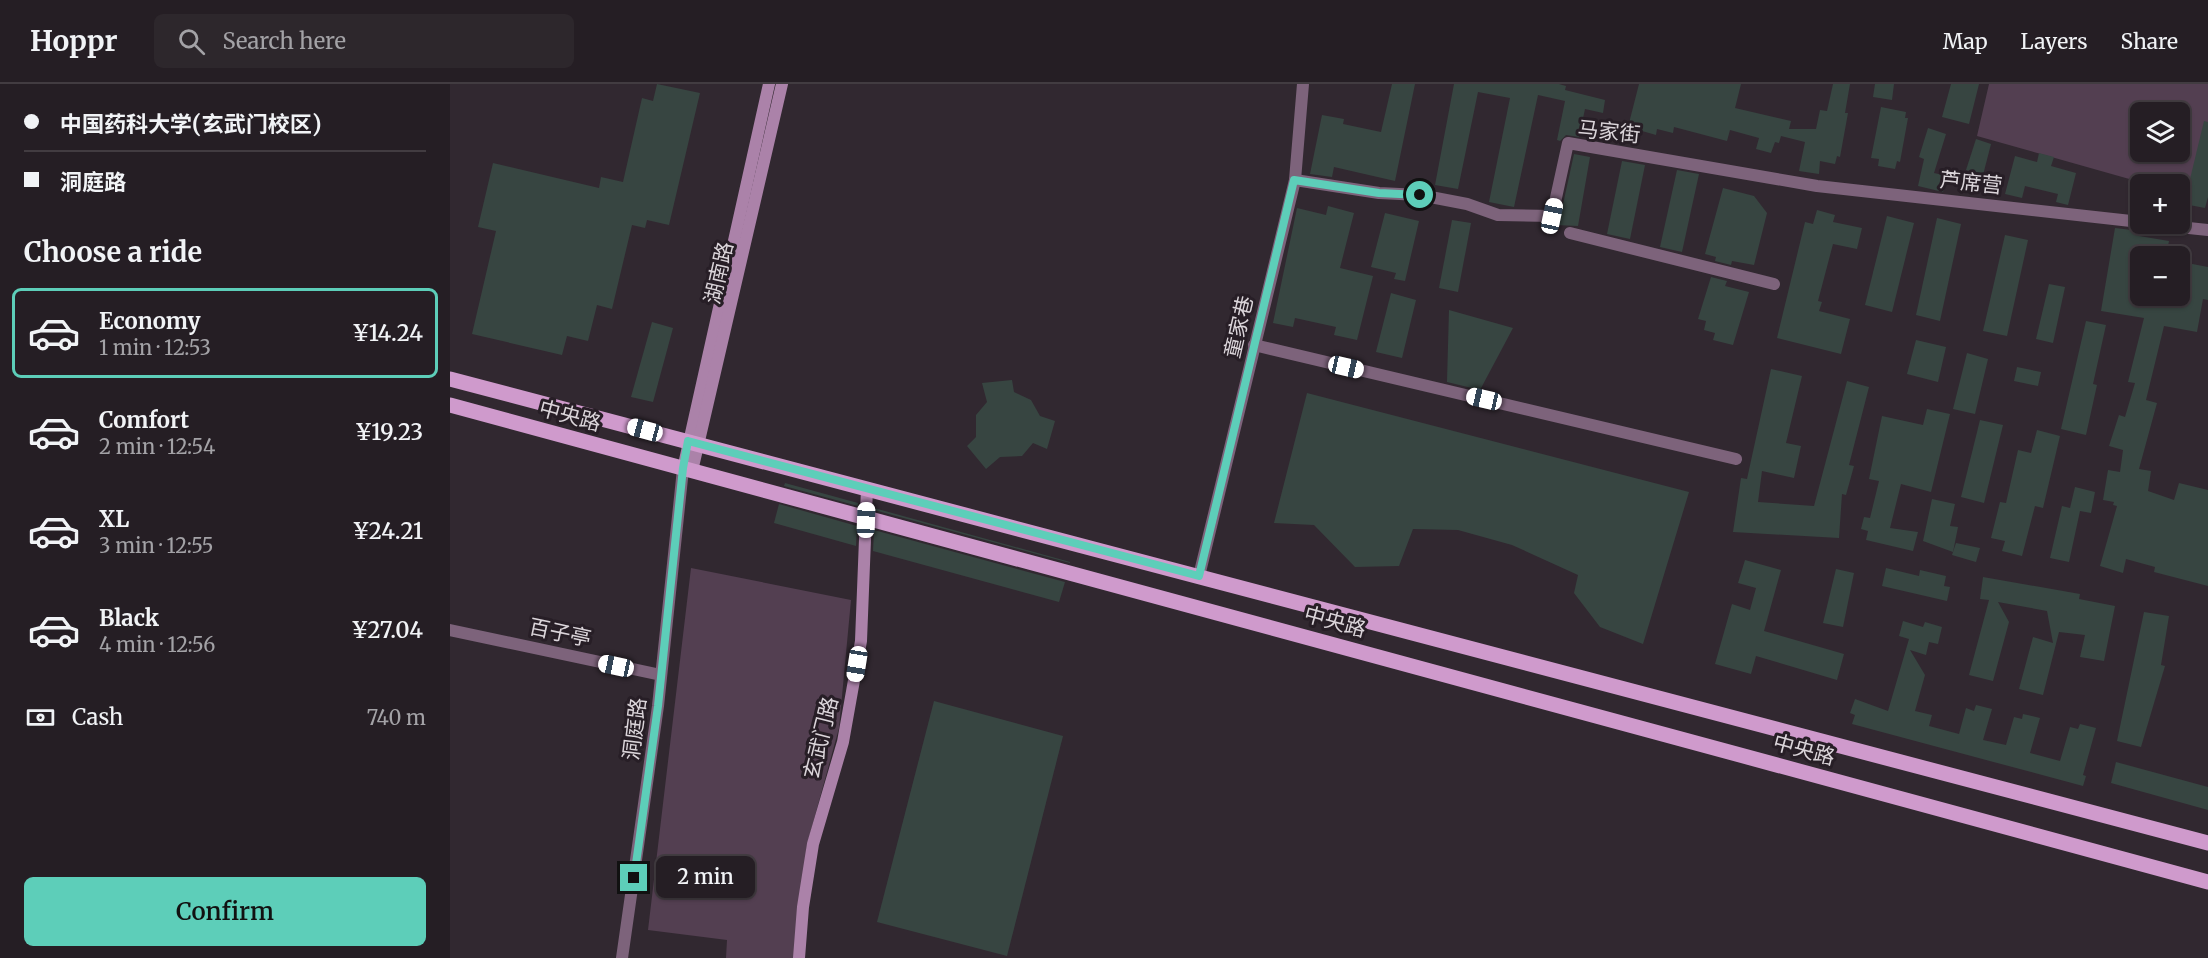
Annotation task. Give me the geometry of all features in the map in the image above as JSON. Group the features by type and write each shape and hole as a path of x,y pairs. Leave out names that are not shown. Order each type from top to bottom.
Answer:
{"main road":[{"name":"湖南路","path":"687,470 769,84"},
{"name":"湖南路","path":"693,442 782,84"},
{"name":"中央路","path":"450,379 2208,843"},
{"name":"中央路","path":"450,405 866,520 1343,646 2208,882"},
{"name":"玄武门路","path":"800,958 803,907 813,844 843,742 861,641 867,488"}],"street":[{"name":"童家巷","path":"1199,576 1294,180 1303,84"},
{"name":"马家街","path":"1294,180 1379,193 1420,195 1467,204 1498,215 1552,216 1568,144 1796,182"},
{"name":"芦席营","path":"1796,182 2130,221"},
{"path":"2190,228 2208,230"},
{"path":"1570,233 1774,284"},
{"path":"1254,345 1736,459"},
{"name":"洞庭路","path":"622,958 687,470"},
{"name":"百子亭","path":"450,630 661,675"}],"shaded area":[{"path":"1989,84 2208,84 2208,130 2190,193 2190,174 2130,174 2130,179 1977,136"},
{"path":"691,568 851,600 839,728 807,845 795,958 726,958 727,940 648,930"}],"building":[{"path":"657,84 700,93 669,225 647,220 645,228 632,225 612,309 597,305 588,341 567,336 562,355 472,334 496,231 478,227 493,163 599,188 601,177 623,182 642,98 653,101"},
{"path":"1392,84 1415,84 1395,181 1334,167 1332,177 1310,174 1322,115 1344,119 1343,124 1381,132"},
{"path":"1454,84 1559,84 1566,86 1565,90 1605,100 1603,113 1585,109 1579,137 1566,135 1560,141 1557,140 1565,101 1538,95 1514,207 1489,202 1510,98 1478,92 1458,189 1435,185"},
{"path":"1639,84 1741,84 1735,108 1791,121 1789,129 1816,129 1820,110 1827,111 1833,84 1850,84 1845,113 1848,113 1840,157 1837,156 1835,164 1820,161 1819,174 1799,171 1805,142 1781,136 1779,143 1775,142 1771,153 1756,149 1759,138 1730,130 1727,141 1674,127 1673,133 1657,129 1656,135 1628,127"},
{"path":"1875,84 1894,84 1892,100 1873,97"},
{"path":"1951,84 1979,84 1969,124 1942,117"},
{"path":"1881,107 1906,112 1905,118 1908,118 1900,162 1897,161 1895,169 1878,166 1879,159 1871,158"},
{"path":"2204,121 2208,122 2208,197 2205,208 2190,205 2190,179"},
{"path":"1928,128 1946,134 1934,173 1947,176 1943,192 1918,186 1924,159 1919,157"},
{"path":"1976,139 1991,144 1983,175 1966,170"},
{"path":"2039,153 2054,157 2051,166 2076,173 2068,205 2056,202 2058,194 2025,186 2022,198 2005,194 2015,156 2037,162"},
{"path":"1574,154 1590,157 1578,226 1555,225 1560,218"},
{"path":"1622,161 1645,165 1630,239 1607,234"},
{"path":"1677,170 1699,174 1682,252 1660,247"},
{"path":"1723,188 1754,196 1767,213 1754,265 1732,261 1731,265 1715,261 1716,257 1705,254"},
{"path":"1328,206 1354,213 1340,268 1373,276 1357,340 1334,335 1336,327 1295,318 1293,327 1273,323 1297,208 1326,215"},
{"path":"1817,210 1835,215 1833,222 1862,228 1857,249 1833,244 1818,301 1822,302 1819,311 1850,319 1841,354 1777,338 1805,222 1813,224"},
{"path":"1385,213 1419,221 1405,281 1394,279 1396,273 1371,267"},
{"path":"1887,216 1914,223 1892,312 1865,305"},
{"path":"1937,218 1961,224 1940,321 1916,315"},
{"path":"1452,220 1471,223 1458,292 1439,288"},
{"path":"2115,228 2130,230 2130,234 2169,241 2168,246 2130,246 2130,306 2190,306 2190,264 2208,267 2208,300 2203,299 2197,332 2164,326 2146,400 2157,403 2139,469 2151,471 2148,491 2174,500 2179,483 2208,490 2208,586 2154,572 2155,567 2126,559 2123,573 2100,566 2117,506 2113,505 2114,502 2103,500 2108,470 2120,472 2123,450 2109,446 2119,415 2125,417 2135,383 2128,382 2144,318 2101,311"},
{"path":"2005,235 2028,240 2007,336 1983,331"},
{"path":"1711,277 1727,281 1725,286 1749,292 1733,345 1713,340 1715,333 1704,330 1706,321 1698,319"},
{"path":"2049,284 2065,287 2053,343 2036,339"},
{"path":"1391,293 1416,300 1402,358 1376,352"},
{"path":"1449,310 1513,328 1480,390 1447,382"},
{"path":"2086,321 2106,325 2093,384 2097,385 2086,435 2061,429"},
{"path":"652,322 673,328 653,402 631,397"},
{"path":"1916,340 1946,347 1938,382 1907,374"},
{"path":"1967,353 1988,359 1975,414 1953,409"},
{"path":"2017,367 2041,372 2038,386 2014,381"},
{"path":"1771,369 1802,376 1786,443 1801,446 1794,478 1762,471 1758,502 1814,506 1847,381 1869,387 1849,465 1854,466 1846,495 1842,494 1839,538 1733,532 1741,478 1747,479"},
{"path":"1012,380 1014,392 1031,400 1040,416 1055,421 1047,449 1033,443 1022,456 1000,457 986,469 967,446 976,437 976,415 987,402 982,383"},
{"path":"1307,393 1689,492 1643,644 1600,627 1574,593 1578,575 1512,545 1458,530 1413,529 1399,566 1355,567 1314,525 1274,523"},
{"path":"1927,409 1950,414 1931,492 1901,484 1890,528 1918,532 1913,551 1866,540 1868,531 1861,529 1864,517 1870,518 1879,481 1869,479 1882,416 1923,425"},
{"path":"1980,420 2003,425 1984,503 1961,497"},
{"path":"2037,430 2060,436 2043,508 2035,506 2022,556 2002,551 2005,541 1991,538 2000,502 2006,503 2018,450 2031,453"},
{"path":"785,483 858,503 858,506 784,486"},
{"path":"2075,487 2095,492 2091,513 2080,511 2069,562 2050,558 2062,506 2070,508"},
{"path":"1932,499 1955,504 1950,526 1958,527 1953,552 1923,541"},
{"path":"779,504 857,526 856,546 774,523"},
{"path":"874,508 1070,562 1070,563 874,510"},
{"path":"874,530 1065,582 1059,602 873,551"},
{"path":"1956,543 1980,548 1976,562 1952,555"},
{"path":"1745,560 1781,570 1764,631 1844,654 1837,680 1756,656 1751,674 1715,664 1732,604 1750,610 1756,588 1738,583"},
{"path":"1886,568 1919,576 1920,570 1946,576 1944,586 1950,587 1947,601 1882,586"},
{"path":"1836,569 1854,573 1843,627 1823,623"},
{"path":"1983,577 2080,594 2079,599 2115,606 2104,661 2080,657 2085,635 2059,632 2043,695 2019,689 2033,637 2053,643 2047,611 1998,602 2009,622 1993,681 1969,675 1989,600 1980,599"},
{"path":"2144,612 2169,616 2161,665 2165,666 2141,747 2117,741"},
{"path":"1903,621 1923,627 1925,622 1942,627 1938,644 1929,642 1926,655 1910,650 1925,675 1915,711 1932,715 1929,726 1959,734 1966,708 1974,711 1976,705 1992,709 1983,740 2006,745 2014,717 2022,719 2023,714 2040,718 2030,753 2060,761 2070,727 2078,729 2080,724 2096,728 2083,775 2086,776 2083,786 1852,724 1855,715 1850,713 1855,699 1888,711 1909,639 1899,636"},
{"path":"934,701 1063,736 1007,956 877,922"},
{"path":"2116,762 2208,787 2208,810 2111,783"}],"route":[{"path":"634,878 658,706 683,468 688,441 1199,576 1294,180 1379,193 1420,195"}]}
